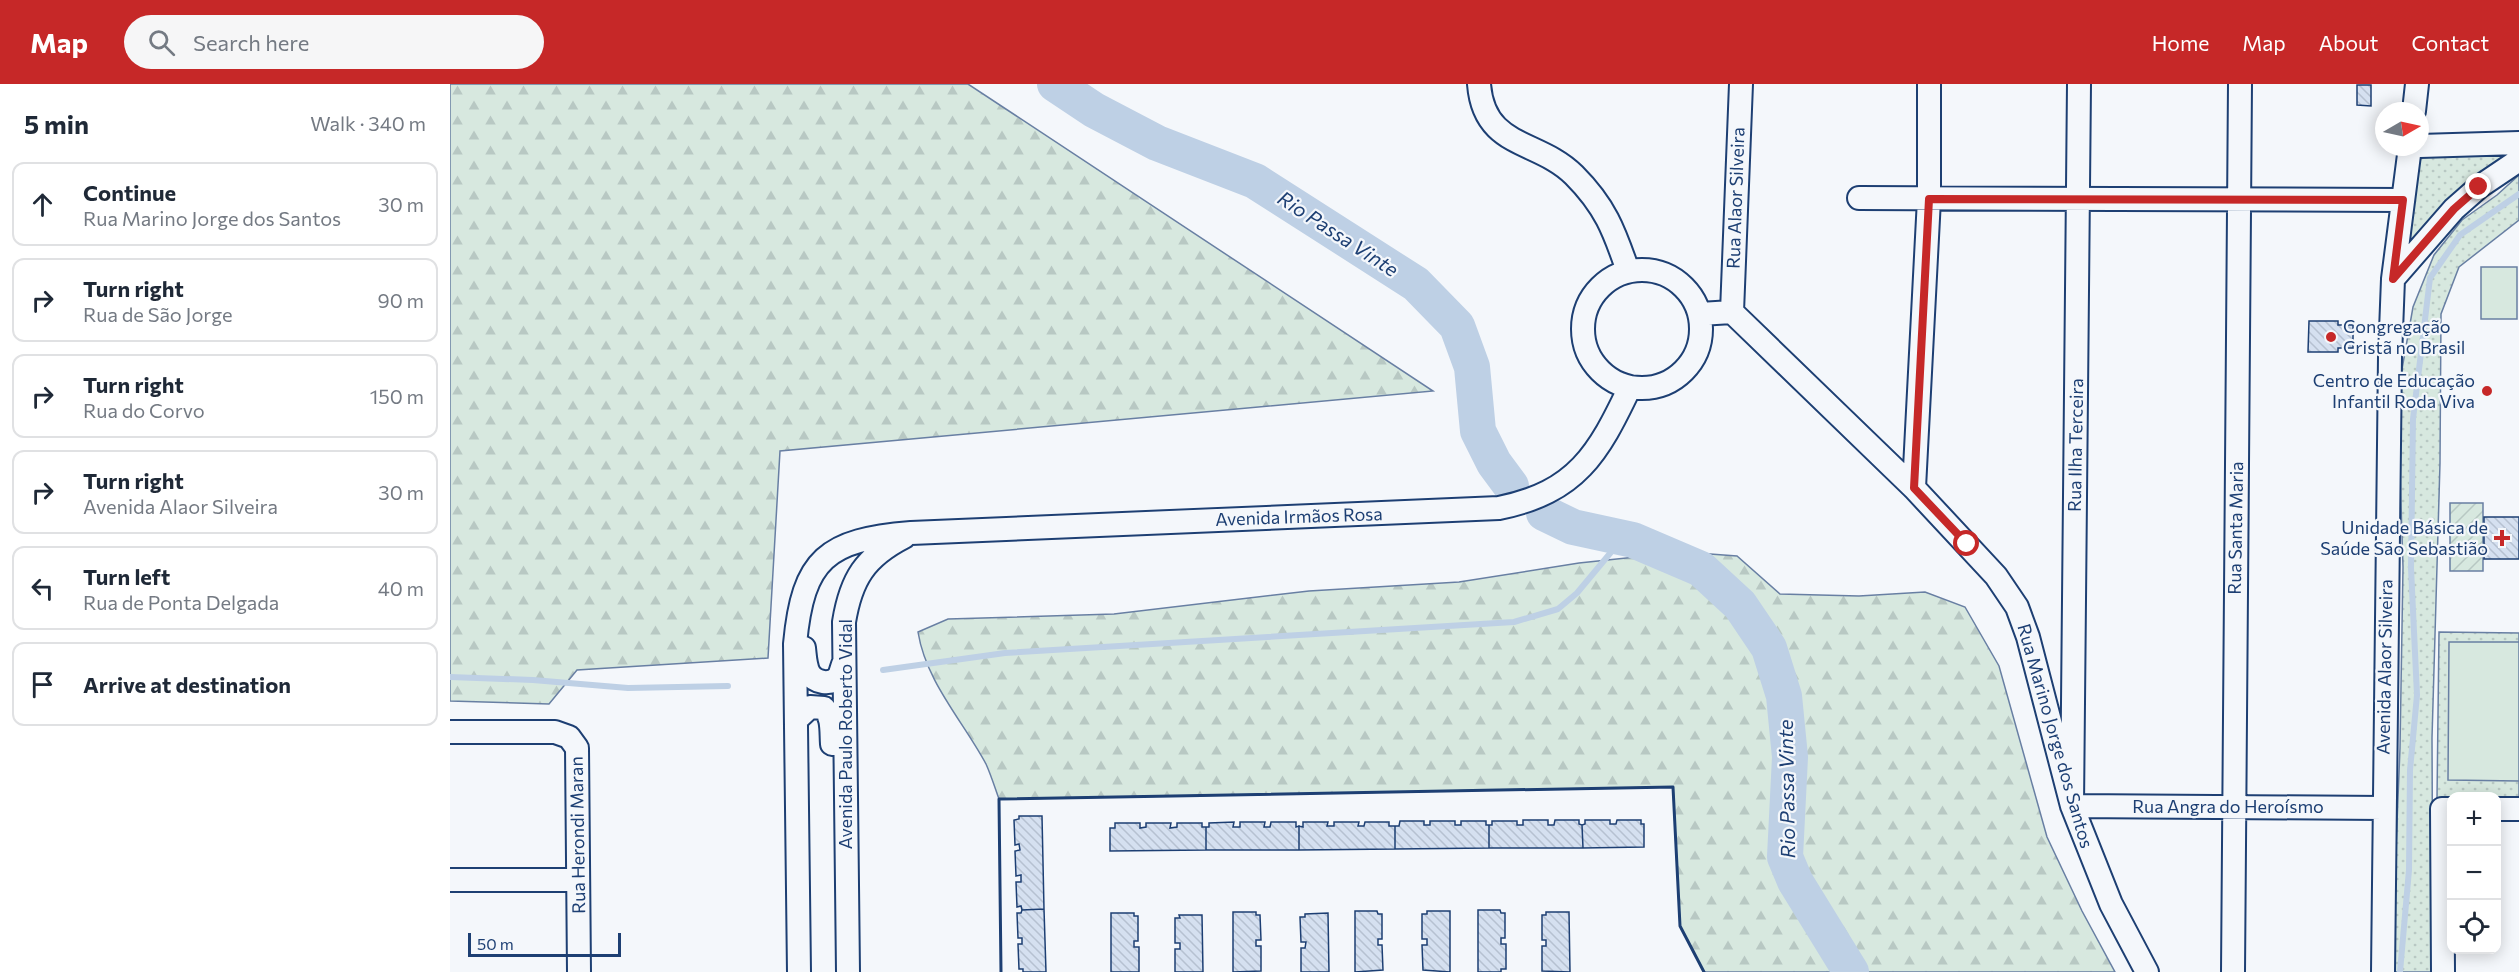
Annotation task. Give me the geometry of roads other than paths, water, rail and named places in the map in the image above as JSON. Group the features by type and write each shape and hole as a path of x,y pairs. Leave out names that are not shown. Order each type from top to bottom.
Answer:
{"street":[{"path":"1479,84 1480,97 1489,119 1501,132 1518,144 1543,154 1572,173 1597,200 1612,226 1628,271"},
{"name":"Rua Alaor Silveira","path":"1732,312 1741,84"},
{"path":"1914,488 1929,199 1929,84"},
{"name":"Rua Ilha Terceira","path":"2072,806 2079,84"},
{"name":"Rua Santa Maria","path":"2233,972 2240,84"},
{"path":"2415,102 2417,84"},
{"path":"2429,146 2519,143"},
{"name":"Avenida Alaor Silveira","path":"2382,972 2387,432 2393,279 2409,156"},
{"path":"2393,279 2454,209 2479,187 2519,160"},
{"path":"1859,198 2403,200"},
{"path":"1651,270 1673,278 1690,293 1700,314 1702,326 1698,350 1685,370 1666,384 1654,387 1630,387 1608,378 1595,364 1586,348 1583,324 1587,306 1597,290 1611,278 1628,271 1651,270"},
{"path":"1700,314 1732,312"},
{"name":"Rua Marino Jorge dos Santos","path":"1732,312 1914,488 1996,576 2017,607 2028,637 2072,806 2111,904 2147,972"},
{"name":"Avenida Irmãos Rosa","path":"911,533 1499,508 1536,498 1561,484 1583,467 1605,438 1630,387"},
{"path":"799,972 795,644 798,617 813,573 832,552 872,536 911,533"},
{"name":"Avenida Paulo Roberto Vidal","path":"848,972 844,622 850,593 856,579 870,560 883,547 911,533"},
{"path":"803,598 804,647 809,672 815,680 830,682 838,677 844,662"},
{"path":"796,720 810,707 818,706 828,713 831,722 832,776 846,809"},
{"name":"Rua Herondi Maran","path":"450,732 555,732 569,737 577,748 579,972"},
{"name":"Rua Angra do Heroísmo","path":"2072,806 2384,808"},
{"path":"2443,972 2447,809"},
{"path":"2501,809 2519,809"},
{"path":"450,880 578,880"}],"waterway":[{"name":"Rio Passa Vinte","path":"1055,84 1094,110 1157,143 1255,181 1416,284 1457,326 1472,367 1478,431 1494,463 1511,486"},
{"path":"2400,972 2409,870 2410,770 2417,695 2411,568 2413,419 2430,278 2460,235 2519,194"},
{"name":"Rio Passa Vinte","path":"1544,513 1573,527 1633,540 1701,569 1740,605 1769,648 1784,696 1790,757 1785,857 1795,881 1851,972"},
{"path":"883,670 1005,653 1514,622 1558,609 1577,593 1617,545 1633,540"},
{"path":"450,677 533,680 628,688 728,686"}],"place":[{"name":"Congregação Cristã no Brasil","path":"2331,337"},
{"name":"Centro de Educação Infantil Roda Viva","path":"2487,391"},
{"name":"Unidade Básica de Saúde São Sebastião","path":"2502,538"}]}
